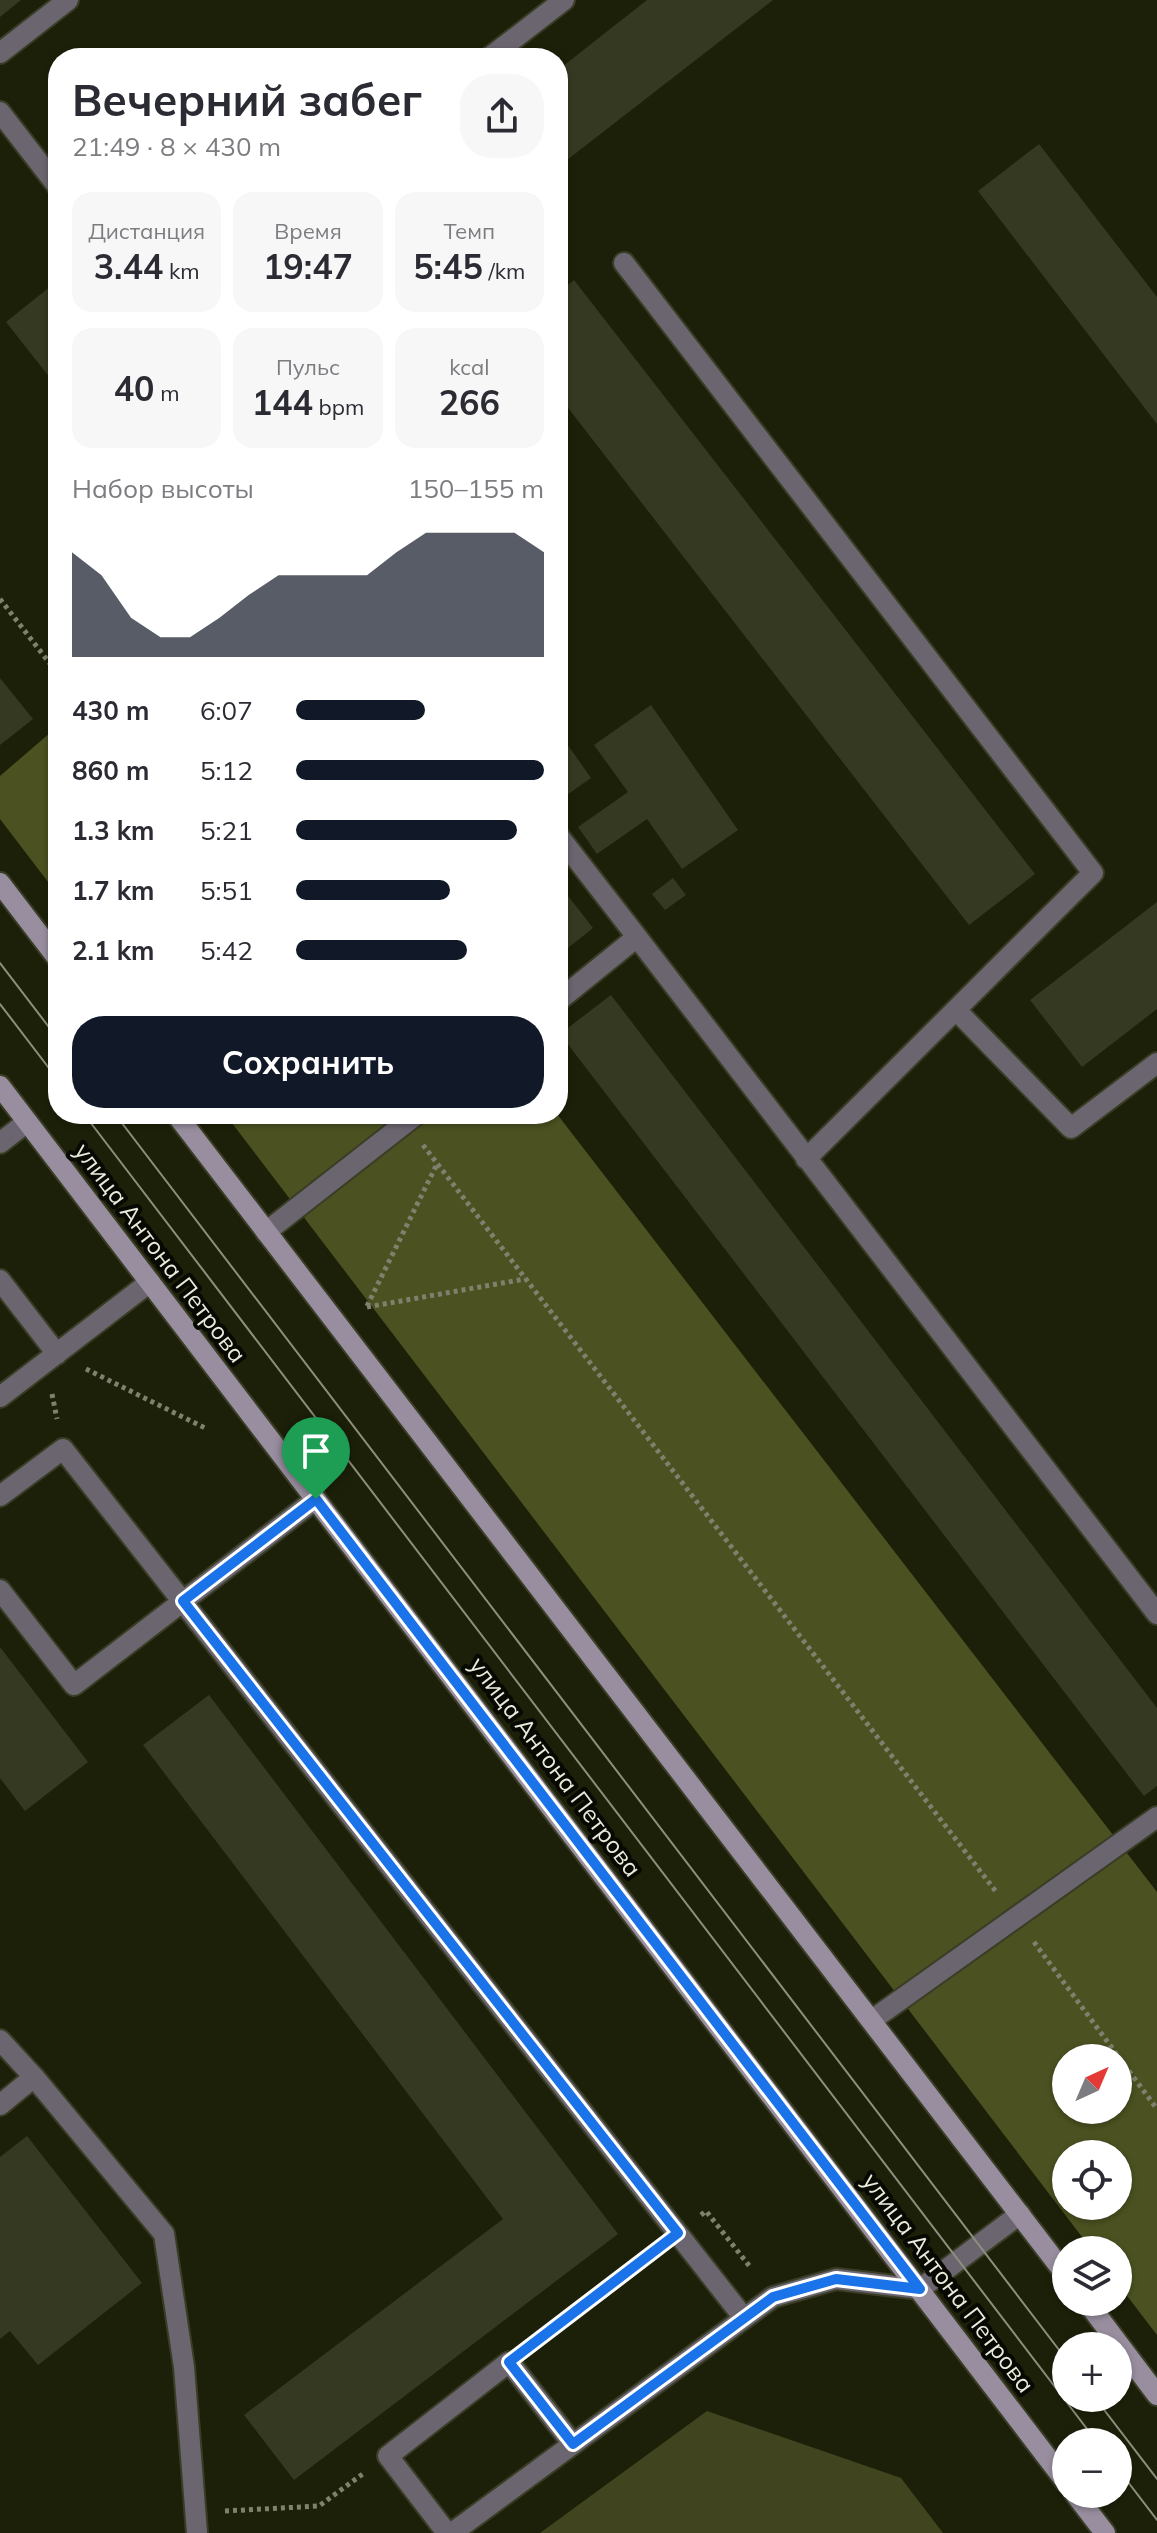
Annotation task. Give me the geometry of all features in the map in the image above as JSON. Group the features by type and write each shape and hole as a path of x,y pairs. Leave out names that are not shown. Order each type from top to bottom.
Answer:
{"main road":[{"path":"0,883 48,946"},
{"name":"улица Антона Петрова","path":"0,1086 1052,2463"},
{"path":"184,1124 1052,2256"},
{"path":"1098,2316 1157,2395"},
{"path":"1086,2508 1105,2533"}],"street":[{"path":"0,53 68,0"},
{"path":"502,48 564,0"},
{"path":"0,112 48,174"},
{"path":"624,263 1093,873 806,1159"},
{"path":"568,848 1157,1614"},
{"path":"568,993 637,937"},
{"path":"957,1011 1071,1128 1157,1063"},
{"path":"0,1143 27,1122"},
{"path":"266,1232 404,1124"},
{"path":"0,1280 52,1358"},
{"path":"0,1397 150,1282"},
{"path":"0,1496 63,1449 744,2318"},
{"path":"0,1590 74,1685 316,1499"},
{"path":"872,2020 1157,1817"},
{"path":"0,2040 164,2234 184,2367 196,2523"},
{"path":"0,2105 34,2077"},
{"path":"573,2444 509,2362 388,2456 450,2533 573,2444 773,2297 836,2279 920,2289 1020,2214"}],"path":[{"path":"0,599 48,661"},
{"path":"415,1124 437,1163 1015,1917 1157,2109"},
{"path":"437,1163 367,1307 525,1279"},
{"path":"52,1358 205,1428"},
{"path":"52,1358 63,1449"},
{"path":"509,2362 706,2211 751,2268"},
{"path":"196,2523 319,2506 388,2456"}],"green space":[{"path":"48,735 48,882 0,819 0,776"},
{"path":"233,1124 565,1124 1157,1892 1157,2335 1132,2302 1132,2236 1081,2236 1069,2220 1132,2220 1132,2140 1052,2140 1052,2198"},
{"path":"707,2411 901,2478 943,2533 540,2533"}],"building":[{"path":"0,0 21,0 0,17"},
{"path":"647,0 773,0 568,159 568,62"},
{"path":"1039,144 1157,297 1157,424 978,191"},
{"path":"574,280 1035,874 969,925 568,408 568,285"},
{"path":"48,288 48,375 6,322"},
{"path":"0,678 33,719 0,745"},
{"path":"651,705 738,830 682,869 647,819 597,854 578,827 628,792 594,745"},
{"path":"568,745 591,778 568,794"},
{"path":"673,878 686,895 665,910 652,894"},
{"path":"568,896 593,928 568,948"},
{"path":"1157,902 1157,1009 1082,1067 1030,1000"},
{"path":"611,995 1157,1708 1157,1786 1144,1796 568,1044 568,1028"},
{"path":"0,1647 88,1762 25,1811 0,1778"},
{"path":"209,1695 618,2234 294,2480 244,2415 503,2219 143,1745"},
{"path":"27,2136 142,2283 38,2365 10,2331 0,2339 0,2157"}],"tram line":[{"path":"0,963 48,1026"},
{"path":"0,1004 48,1067"},
{"path":"92,1124 1086,2428"},
{"path":"123,1124 1052,2341"},
{"path":"1106,2412 1157,2479"},
{"path":"1132,2487 1157,2520"}],"route":[{"path":"316,1499 920,2289 836,2279 773,2297 573,2444 509,2362 678,2233 183,1601 316,1499"}]}
